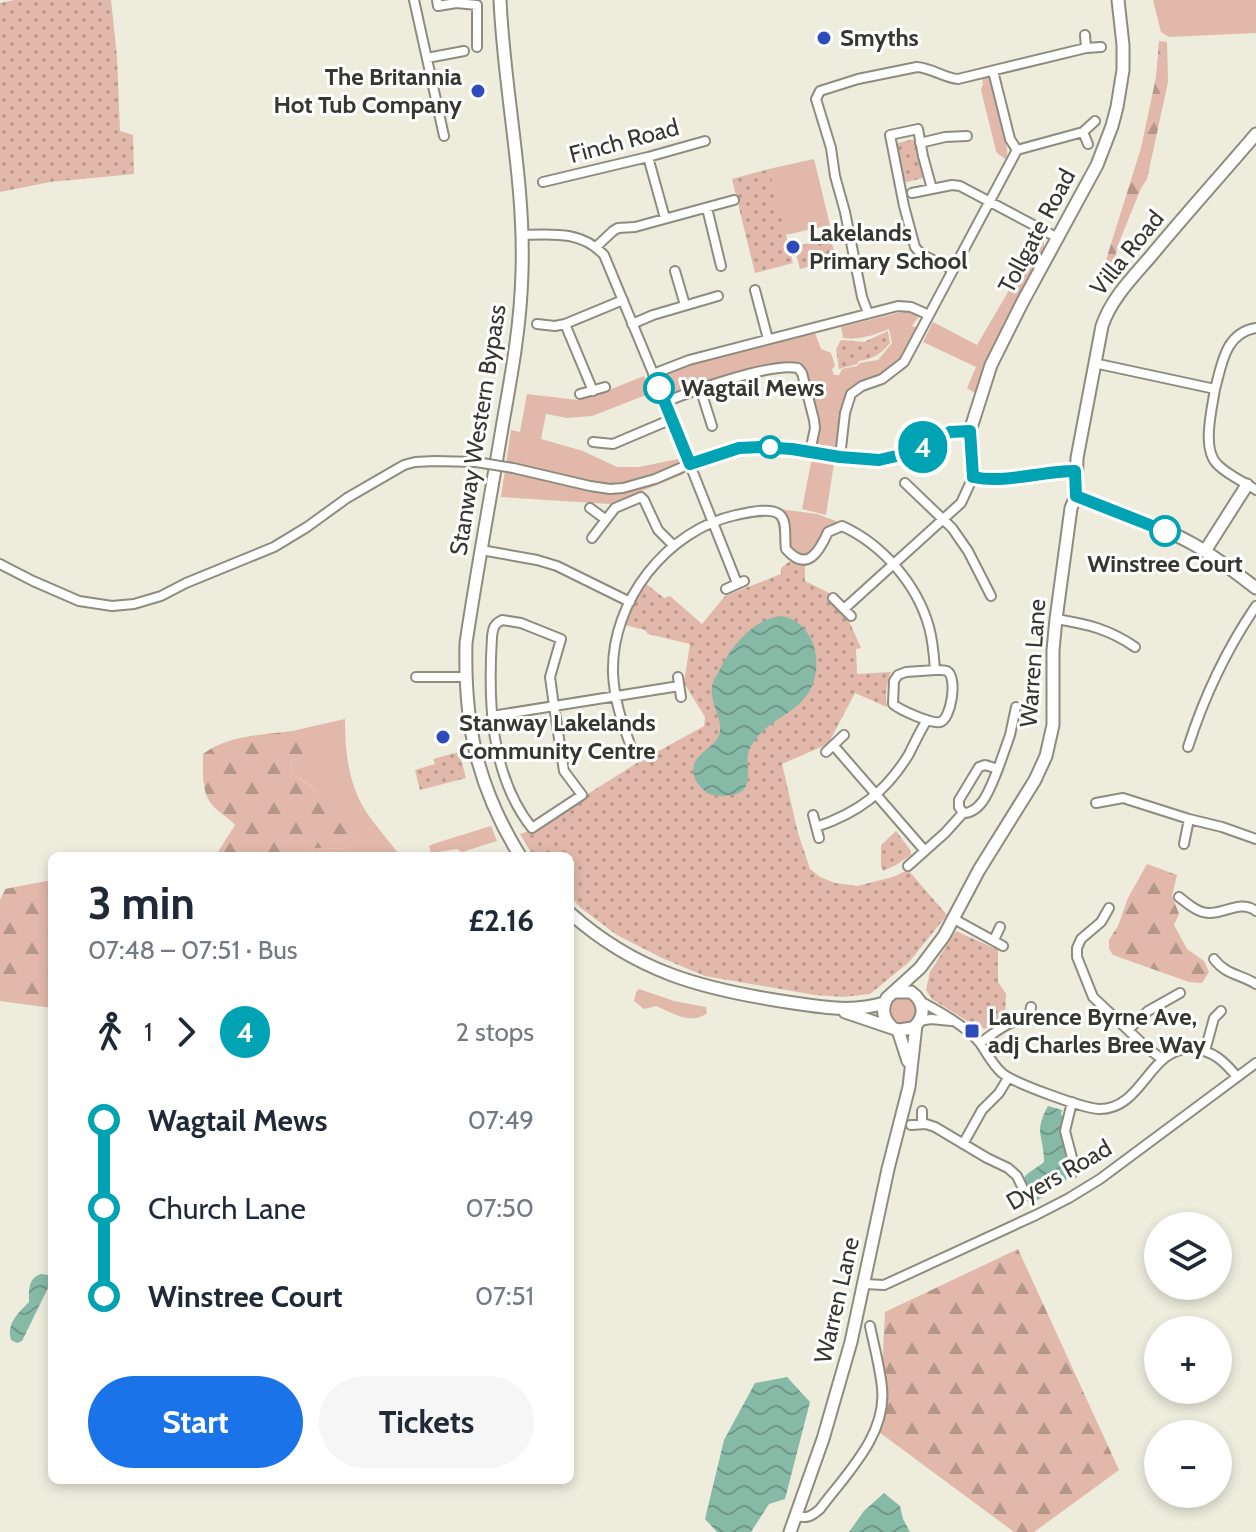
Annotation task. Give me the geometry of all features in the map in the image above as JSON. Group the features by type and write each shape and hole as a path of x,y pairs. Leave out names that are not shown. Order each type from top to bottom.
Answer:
{"street":[{"path":"414,0 444,136"},
{"path":"437,0 438,6 455,2 477,5 477,47"},
{"name":"Stanway Western Bypass","path":"500,0 502,47 522,213 520,312 466,643 465,677 469,724 483,783 518,852"},
{"name":"Tollgate Road","path":"973,477 970,431 991,365 1097,165 1108,138 1121,85 1123,45 1118,0"},
{"path":"1085,35 1086,48"},
{"path":"868,313 831,148 816,99 820,91 917,67 926,67 953,79 1101,47"},
{"path":"427,58 464,51"},
{"path":"993,71 1010,139 1017,150"},
{"path":"840,457 845,413 851,394 862,386 882,379 904,362 1017,150 1083,132 1095,121"},
{"path":"932,189 918,129 890,135 915,247 921,254 953,270"},
{"path":"1083,132 1088,144"},
{"name":"Villa Road","path":"1075,471 1106,312 1256,134"},
{"path":"920,143 967,136"},
{"name":"Finch Road","path":"551,183 705,141"},
{"path":"648,157 665,218"},
{"path":"912,193 960,186 1058,238"},
{"path":"596,247 618,228 635,227 734,200"},
{"path":"707,208 721,266"},
{"path":"523,235 571,235 596,247 604,255 740,582 726,589"},
{"path":"675,271 685,305"},
{"path":"755,290 768,339"},
{"path":"632,324 718,296"},
{"path":"537,324 565,324 623,300"},
{"path":"653,374 689,360 868,313 905,306 929,315"},
{"path":"565,324 593,391"},
{"path":"1205,551 1252,488 1216,464 1209,451 1215,389 1228,346 1233,339 1256,328"},
{"path":"1094,363 1215,389"},
{"path":"665,402 700,388 786,366 798,368 814,420 810,452"},
{"path":"580,394 605,387"},
{"path":"700,388 712,426"},
{"path":"593,442 613,444 672,419"},
{"path":"0,564 79,601 112,606 134,604 161,596 274,547 347,498 404,465 415,462 476,462 610,489 638,485 739,448 764,447 879,460 901,455 950,432 970,431"},
{"path":"833,598 848,612 893,563 961,503 973,477 1003,479 1075,471"},
{"name":"Warren Lane","path":"910,1074 906,1051 895,1028 884,1016 884,1003 920,968 954,919 1046,756 1053,725 1056,619 1071,508 1076,496 1075,471"},
{"path":"905,483 944,519 968,551 991,596"},
{"path":"1076,496 1165,531 1205,551 1256,588"},
{"path":"592,538 615,508 641,497 658,530 674,546"},
{"path":"590,508 605,519"},
{"path":"630,744 615,697 613,670 618,630 630,602 642,579 674,546 713,522 747,513 778,513 784,521 786,549 797,558 807,559 819,552 828,532 842,526 893,563 909,583 929,626 935,670"},
{"path":"481,550 557,566 630,602"},
{"path":"1188,747 1201,706 1220,666 1256,606"},
{"path":"1056,619 1112,632 1135,647"},
{"path":"502,620 521,623 561,639 550,677 554,706 564,771 582,795 532,828 515,803 494,736 490,698 492,637 496,623 502,620"},
{"path":"935,670 947,671 953,684 949,712 944,720 937,723 927,720 893,704 894,681 898,675 935,670"},
{"path":"416,677 465,677"},
{"path":"492,716 615,697 678,681 681,697"},
{"path":"908,866 963,813 977,809 988,793 1010,735 1016,707"},
{"path":"816,827 847,814 876,796 908,755 927,720"},
{"path":"844,735 830,749 925,851"},
{"path":"963,813 959,800 979,767 985,765 998,769"},
{"path":"1096,803 1109,805 1123,798 1256,839"},
{"path":"813,815 819,838"},
{"path":"1184,844 1189,819"},
{"path":"1179,897 1191,907 1207,913 1243,906 1256,911"},
{"path":"1109,908 1101,922 1081,939 1077,957 1093,997 1162,1059"},
{"path":"574,917 612,946 644,965 713,989 837,1009 908,1030 931,1019 952,1022"},
{"path":"954,919 1003,946"},
{"path":"994,940 1000,927"},
{"path":"1214,959 1226,972 1256,984"},
{"name":"Warren Lane","path":"790,1532 838,1388 865,1284 923,1009 919,1000 920,968"},
{"path":"896,992 911,992 967,1031 1008,1078 1096,1109 1118,1105 1139,1088 1162,1059 1179,1050 1205,1051 1220,1058 1237,1077"},
{"path":"1128,1030 1148,1011 1180,993"},
{"path":"837,1009 884,1003"},
{"path":"980,1043 1011,1022 1032,1020 1031,1007"},
{"path":"1205,1051 1214,1018 1221,1011"},
{"name":"Dyers Road","path":"865,1284 884,1285 1069,1198 1100,1179 1256,1063"},
{"path":"963,1144 982,1110 999,1093 1008,1078"},
{"path":"1072,1102 1065,1131 1074,1165 1072,1173"},
{"path":"922,1111 922,1124"},
{"path":"911,1125 935,1127 1008,1168 1017,1176 1026,1195"},
{"path":"796,1516 813,1516 820,1509 875,1431 882,1408 882,1389 870,1326"}],"green space":[{"path":"14,0 111,0 120,131 133,135 134,174 50,182 0,192 0,3"},
{"path":"1153,0 1256,0 1256,33 1169,37 1161,32"},
{"path":"1159,41 1167,42 1168,82 1147,179 1118,245 1111,276 1106,269 1106,260 1141,148 1156,77"},
{"path":"989,76 1004,130 1006,159 996,151 981,90 982,77"},
{"path":"910,140 917,143 924,176 907,182 903,179 896,148 898,143"},
{"path":"814,159 830,225 785,235 769,169"},
{"path":"769,169 793,263 755,273 732,179"},
{"path":"1040,237 1044,242 1044,252 990,352 975,393 967,388 976,367 923,342 933,322 977,345"},
{"path":"830,238 837,260 800,269 794,247"},
{"path":"906,311 919,316 912,326 918,328 903,356 889,370 863,381 848,394 841,421 841,447 836,450 826,515 802,509 818,426 802,368 791,363 699,386 670,397 662,376 687,366 815,333 821,349 831,353 834,375 839,375 842,369 878,360 892,343 889,329 867,336 843,338 841,327"},
{"path":"888,331 890,343 880,353 839,369 836,349 841,340 864,342"},
{"path":"644,376 651,393 592,416 567,418 546,414 541,439 583,451 617,467 639,467 678,459 684,474 610,504 501,497 511,430 520,432 527,394 577,400"},
{"path":"779,509 817,514 841,523 826,531 814,550 799,555 789,543"},
{"path":"790,561 805,564 805,581 833,595 829,601 849,621 861,648 856,649 857,674 891,672 886,690 887,707 855,693 828,744 782,764 810,869 835,883 857,886 908,870 947,915 909,962 870,994 843,997 815,995 705,976 662,958 617,935 574,900 574,852 531,852 520,834 704,726 705,717 684,683 690,644 625,625 645,583 664,598 670,596 702,624 725,596 781,574 781,568"},
{"path":"345,719 351,777 359,799 397,852 311,852 313,848 349,849 357,839 332,815 310,786 293,775 290,761 302,757 304,735 292,731"},
{"path":"292,731 304,735 308,746 302,757 290,761 293,775 311,786 357,839 349,849 218,852 235,825 214,807 207,796 203,754 234,739"},
{"path":"459,752 466,778 420,790 415,770 435,764 433,759"},
{"path":"491,826 497,841 462,852 457,849 431,852 429,846"},
{"path":"896,831 911,855 883,871 881,845"},
{"path":"1147,864 1177,875 1172,896 1179,914 1174,925 1187,949 1204,961 1209,972 1202,983 1189,982 1113,955 1109,949 1109,940"},
{"path":"48,881 48,1007 0,1001 0,900 5,889"},
{"path":"956,931 998,950 998,982 1006,994 1005,1018 984,1029 932,999 926,990 930,972"},
{"path":"639,989 674,1001 706,1007 707,1013 688,1018 656,1006 644,1009 634,1001"},
{"path":"903,997 913,1000 916,1010 913,1020 903,1023 893,1020 890,1010 893,1000"},
{"path":"1018,1249 1119,1470 1034,1532 1014,1532 879,1432 885,1312"}],"water":[{"path":"780,616 799,624 812,641 816,671 812,686 797,706 757,737 747,758 748,779 744,789 728,796 709,794 697,783 693,772 694,764 718,737 720,730 712,693 713,682 744,636 760,623"},
{"path":"1048,1106 1062,1110 1061,1115 1064,1116 1070,1172 1064,1183 1033,1203 1024,1178 1044,1162 1040,1128"},
{"path":"48,1275 48,1288 22,1341 17,1343 11,1340 10,1329 29,1302 29,1289 37,1276"},
{"path":"787,1377 810,1402 785,1499 769,1504 751,1532 717,1532 705,1519 724,1440 755,1383"},
{"path":"884,1493 900,1506 910,1532 849,1532 864,1511"}],"bus line":[{"name":"4","path":"659,388 690,464 739,448 761,447 879,460 901,455 950,432 970,431 973,477 1003,479 1075,471 1076,496 1165,531"}],"place":[{"name":"Smyths","path":"824,38"},
{"name":"The Britannia Hot Tub Company","path":"478,91"},
{"name":"Lakelands Primary School","path":"793,247"},
{"name":"Wagtail Mews","path":"659,388"},
{"name":"Winstree Court","path":"1165,531"},
{"name":"Stanway Lakelands Community Centre","path":"443,737"},
{"name":"Laurence Byrne Ave, adj Charles Bree Way","path":"972,1031"}]}
